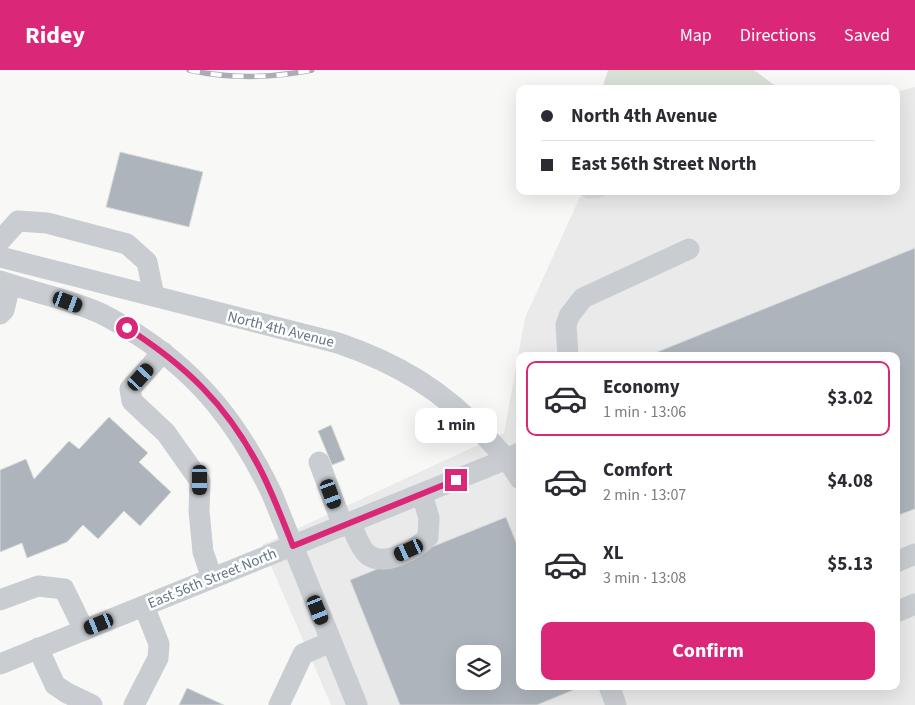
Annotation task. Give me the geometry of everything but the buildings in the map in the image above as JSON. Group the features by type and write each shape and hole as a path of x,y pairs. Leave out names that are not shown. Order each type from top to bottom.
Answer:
{"street":[{"path":"0,241 18,221 47,223 127,244 147,262 154,296"},
{"path":"568,352 566,326 569,316 583,298 689,249"},
{"name":"North 4th Avenue","path":"0,257 338,343 384,361 444,397 514,456"},
{"path":"0,314 4,310 5,283 96,311 127,328 163,352 205,390 224,412 242,438 272,494 357,705"},
{"path":"163,352 130,389 132,401 166,433 200,480 199,510 203,552 212,578"},
{"name":"East 56th Street North","path":"0,664 514,456"},
{"path":"319,462 346,524 368,556 376,560 396,556 421,545 428,537 428,518 422,494"},
{"path":"900,560 915,554"},
{"path":"0,600 38,586 64,589 84,630"},
{"path":"900,610 915,604"},
{"path":"134,705 158,658 159,644 144,606"},
{"path":"279,705 303,654 331,642"},
{"path":"38,648 55,685 66,693 92,705"},
{"path":"610,690 616,705"}],"shaded area":[{"path":"608,70 754,70 775,85 603,85"},
{"path":"915,87 915,705 331,705 262,545 504,433 516,367 516,690 900,690 900,352 519,352 525,318 580,197 594,199 605,195 900,195 900,91"},
{"path":"580,195 605,195 590,199"}],"railway":[{"path":"189,70 235,76 282,75 312,70"}],"route":[{"path":"127,328 159,348 205,390 224,412 258,465 293,546 456,480"}]}
